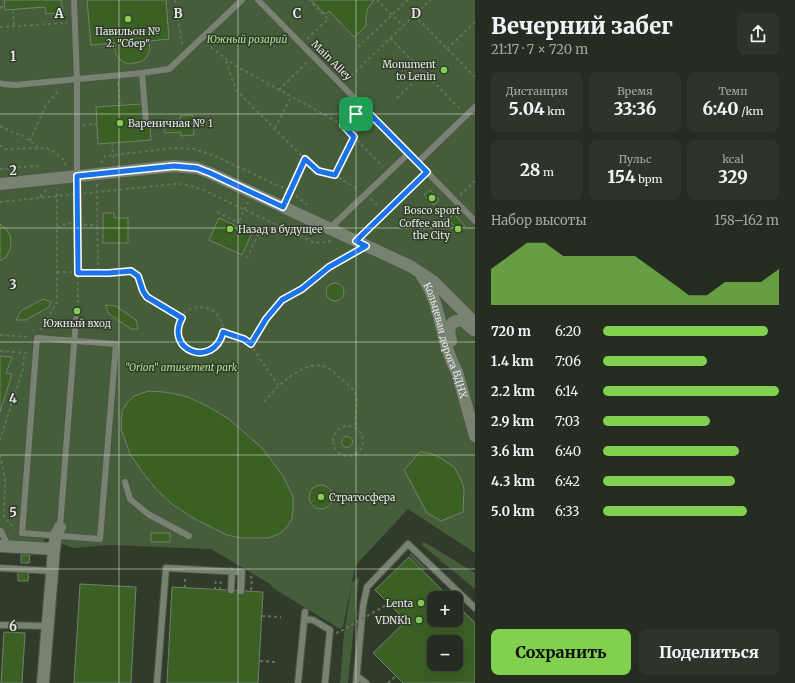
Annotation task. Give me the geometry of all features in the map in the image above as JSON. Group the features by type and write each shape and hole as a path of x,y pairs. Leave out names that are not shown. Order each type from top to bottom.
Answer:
{"street":[{"name":"Кольцевая дорога ВДНХ","path":"0,184 174,166 197,168 417,270 439,286 475,323"},
{"name":"Кольцевая дорога ВДНХ","path":"417,270 428,284 431,292 451,362 457,372 475,436"},
{"path":"457,372 457,361 449,332 451,324 458,320 463,321 475,331"},
{"path":"43,683 54,548 58,531"},
{"path":"4,546 54,548"}],"lane":[{"path":"74,0 77,176"},
{"path":"0,82 9,85 142,73 169,69 242,0"},
{"name":"Main Alley","path":"258,0 475,221"},
{"path":"142,73 146,123"},
{"path":"418,162 475,106"},
{"path":"329,229 409,153"},
{"path":"361,244 385,213 427,172"},
{"path":"58,531 76,319"},
{"path":"37,338 116,344 100,539 58,531 22,533 37,338"},
{"path":"125,482 130,499 148,514 189,536"},
{"path":"0,531 4,546"},
{"path":"366,683 357,680 363,606 367,587 408,544 475,608"},
{"path":"0,568 52,571"},
{"path":"157,683 166,568 242,572 241,591"},
{"path":"230,590 232,571"},
{"path":"298,683 305,612"},
{"path":"305,619 313,620 330,630 325,683"},
{"path":"0,625 47,626"}],"path":[{"path":"175,0 182,45 187,41"},
{"path":"302,44 328,19 309,0"},
{"path":"377,0 403,26"},
{"path":"358,47 408,0"},
{"path":"342,85 430,0"},
{"path":"13,10 14,26"},
{"path":"414,15 475,77"},
{"path":"448,49 475,22"},
{"path":"0,26 75,23"},
{"path":"390,38 466,115"},
{"path":"200,40 226,60 343,125 388,173"},
{"path":"279,90 313,56"},
{"path":"226,60 236,90 305,159 318,171 335,175 366,194 385,213"},
{"path":"397,98 424,72"},
{"path":"118,75 120,106"},
{"path":"30,141 46,104 57,92 58,81"},
{"path":"275,128 291,97"},
{"path":"343,125 363,107"},
{"path":"76,126 97,124"},
{"path":"0,126 16,134 21,134 39,148"},
{"path":"335,175 354,137"},
{"path":"112,143 115,172"},
{"path":"0,145 5,149 46,148 54,152 65,161"},
{"path":"283,207 305,159"},
{"path":"0,169 37,166 44,172"},
{"path":"77,176 78,303"},
{"path":"455,200 475,181"},
{"path":"97,184 98,273"},
{"path":"0,202 175,184 189,185 198,187 315,243 333,241"},
{"path":"0,335 37,338 57,302 57,188"},
{"path":"40,198 46,189"},
{"path":"290,191 312,209"},
{"path":"237,226 248,201"},
{"path":"217,212 260,233 246,260"},
{"path":"57,227 78,221"},
{"path":"78,226 97,225"},
{"path":"251,344 266,319 282,300 302,289 361,244"},
{"path":"57,272 112,273 127,270 134,272 138,276 143,291 147,297 182,318"},
{"path":"202,308 208,309 218,316 221,321 223,332 219,343 215,348 204,353 193,352 187,349 180,340 178,329 182,318 190,310 202,308"},
{"path":"223,332 244,339 251,344 278,385"},
{"path":"0,351 36,354"},
{"path":"0,440 23,369 24,353"},
{"path":"264,402 278,385 306,367 319,366 328,368 350,386 354,392 356,401 355,427 362,436 362,446 355,454 344,456 335,449 333,438 335,433 344,426 355,427"},
{"path":"0,455 5,479 4,517 17,532 22,533"},
{"path":"185,580 185,588"},
{"path":"215,590 216,580"},
{"path":"220,590 221,580"},
{"path":"251,592 252,582"},
{"path":"341,631 388,604"},
{"path":"262,616 281,617"},
{"path":"260,661 277,662"},
{"path":"388,683 396,676"}],"green space":[{"path":"0,0 475,0 475,553 408,509 355,566 343,627 340,629 273,588 270,584 211,549 110,545 74,548 45,538 40,544 0,542"},
{"path":"423,542 475,573 475,589 423,546"},
{"path":"412,554 426,568 424,570 409,555"},
{"path":"359,577 348,683 340,683 344,634 352,582"}],"building":[{"path":"4,0 61,0 63,12 46,14 45,7 5,10"},
{"name":"Павильон № 2. \"Сбер\"","path":"87,0 166,0 169,39 149,41 150,48 148,54 145,59 140,62 129,64 123,62 117,56 115,51 115,43 91,45"},
{"path":"311,0 374,0 368,8 366,26 354,37 329,11 325,14"},
{"name":"Вареничная № 1","path":"142,104 144,125 150,125 151,140 98,144 96,107"},
{"path":"193,115 194,135 181,136 181,132 165,133 164,120 181,119 180,116"},
{"name":"Bosco sport","path":"430,190 439,200 434,205 424,195"},
{"path":"103,213 114,213 114,218 128,218 128,243 103,243"},
{"path":"454,214 465,226 459,231 448,220"},
{"path":"219,218 252,233 242,255 209,240"},
{"path":"0,224 10,235 11,243 10,250 6,257 0,261"},
{"path":"335,283 341,286 344,292 341,298 335,301 329,298 326,292 329,286"},
{"path":"43,299 51,302 49,307 26,320 16,320 21,311"},
{"path":"105,305 116,306 136,320 138,329 131,329 109,314"},
{"path":"0,356 12,357 6,373 12,374 0,412"},
{"path":"149,391 164,392 188,397 209,407 229,419 262,448 283,476 293,497 292,519 286,528 279,534 268,538 241,538 227,535 193,518 172,504 157,490 130,454 121,429 122,411 127,403 134,396"},
{"path":"347,436 351,438 353,442 351,446 347,448 343,446 341,442 343,438"},
{"path":"420,452 429,453 439,457 455,468 464,490 463,512 441,521 427,513 404,470"},
{"name":"Стратосфера","path":"321,485 330,488 333,497 330,506 321,509 312,506 309,497 312,488"},
{"path":"151,533 170,533 170,542 151,542"},
{"path":"21,555 30,555 29,563 21,563"},
{"name":"VDNKh","path":"409,557 443,591 427,591 427,627 463,627 463,611 475,623 475,683 403,683 373,653 406,621 375,590"},
{"path":"18,571 29,571 28,581 18,581"},
{"path":"80,584 136,587 131,683 74,683"},
{"path":"172,587 263,592 258,683 167,683"},
{"path":"4,632 25,633 22,683 1,683"}],"place":[{"name":"Павильон № 2. \"Сбер\"","path":"128,19"},
{"name":"Monument to Lenin","path":"444,70"},
{"name":"Вареничная № 1","path":"120,123"},
{"name":"Bosco sport","path":"432,198"},
{"name":"Назад в будущее","path":"230,229"},
{"name":"Coffee and the City","path":"458,229"},
{"name":"Южный вход","path":"77,311"},
{"name":"Стратосфера","path":"321,497"},
{"name":"Lenta","path":"421,603"},
{"name":"VDNKh","path":"419,620"}],"route":[{"path":"363,107 427,172 356,241 366,246 329,267 302,289 282,300 266,319 251,344 240,337 223,332 222,338 215,348 204,353 193,352 183,345 178,334 179,323 182,318 147,297 143,291 138,276 134,272 127,270 112,273 78,273 77,176 186,166 210,173 283,207 305,159 318,171 335,175 354,137 343,125 356,114 363,107"}],"park label":[{"name":"Южный розарий","path":"247,39"},
{"name":"\"Orion\" amusement park","path":"181,367"}]}
